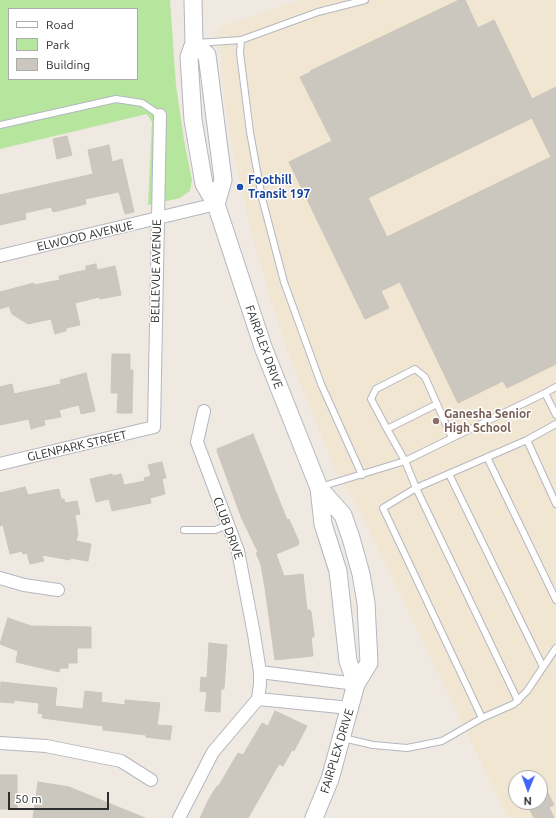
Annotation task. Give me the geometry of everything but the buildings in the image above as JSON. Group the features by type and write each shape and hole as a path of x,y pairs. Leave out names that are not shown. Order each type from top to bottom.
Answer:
{"main road":[{"name":"FAIRPLEX DRIVE","path":"193,0 194,43 189,57 193,120 204,184 216,204 263,347 319,488 323,524 338,571 348,661 356,684"},
{"name":"FAIRPLEX DRIVE","path":"314,818 330,779 343,738 356,684 369,663 366,603 361,574 343,515 319,488"}],"street":[{"name":"BELLEVUE AVENUE","path":"154,427 160,116"},
{"name":"ELWOOD AVENUE","path":"0,256 216,204"},
{"name":"CLUB DRIVE","path":"204,411 197,442 238,551 247,593 260,672 258,699"},
{"name":"GLENPARK STREET","path":"0,464 154,427"},
{"path":"0,578 24,585 58,590"},
{"path":"260,672 356,684"},
{"path":"179,818 214,752 258,699 350,708"},
{"path":"0,743 46,746 121,761 151,780"}],"lane":[{"path":"194,43 241,40 318,12 365,0"},
{"path":"241,40 240,54 250,132 262,198 284,282 322,384 362,475"},
{"path":"0,126 116,99 142,103 160,116"},
{"path":"452,438 425,377 415,369 376,389 371,400 405,461 416,488 518,701"},
{"path":"319,488 405,461 556,387"},
{"path":"545,393 556,415"},
{"path":"387,429 437,404"},
{"path":"482,718 383,508 416,488 527,440 556,424"},
{"path":"527,440 556,504"},
{"path":"487,457 556,600"},
{"path":"449,474 543,667"},
{"path":"184,530 215,530 228,525"},
{"path":"343,738 373,745 407,748 442,741 482,718 518,701 527,691 556,648"}],"shaded area":[{"name":"Ganesha Senior High School","path":"302,0 556,0 556,818 508,818 359,509 337,473 294,369 273,307 254,242 233,151 224,96 219,28"}],"green space":[{"path":"0,0 170,0 176,86 192,180 190,191 180,198 148,205 152,122 147,114 0,149"}],"place":[{"name":"Foothill Transit 197","path":"240,187"},
{"name":"Ganesha Senior High School","path":"436,421"}]}
